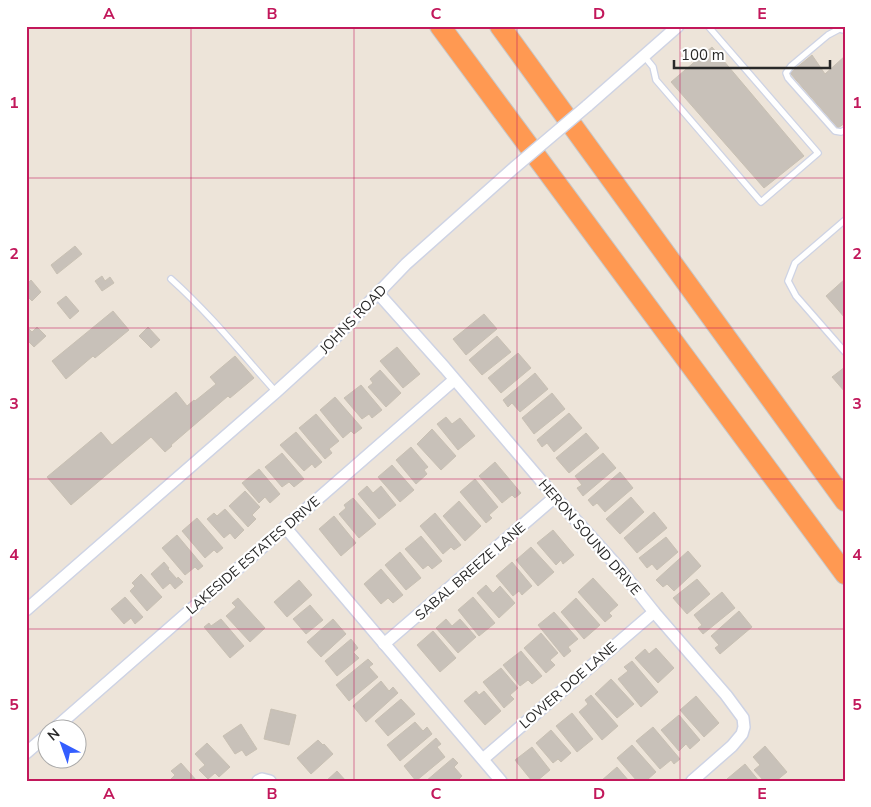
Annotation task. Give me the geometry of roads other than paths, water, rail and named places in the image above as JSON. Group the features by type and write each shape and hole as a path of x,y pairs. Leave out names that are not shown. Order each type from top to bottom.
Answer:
{"highway":[{"path":"440,26 845,574"},
{"path":"500,26 845,502"}],"street":[{"name":"JOHNS ROAD","path":"26,610 276,392 331,342 406,264 678,26"},
{"name":"HERON SOUND DRIVE","path":"378,293 619,568 654,612 726,695 743,718 742,734 732,746 692,781"},
{"name":"LAKESIDE ESTATES DRIVE","path":"64,720 454,380"},
{"name":"SABAL BREEZE LANE","path":"384,644 555,497"},
{"path":"285,527 501,781"},
{"name":"LOWER DOE LANE","path":"483,759 654,612"},
{"path":"26,753 38,743"},
{"path":"258,781 262,779 270,781"}],"lane":[{"path":"644,56 653,66 656,80 761,202 818,154 708,26"},
{"path":"844,27 828,35 791,66 786,73 788,78 835,131 841,132 845,130"},
{"path":"845,220 795,263 788,281 796,296 845,352"},
{"path":"171,279 212,318 276,392"}]}
